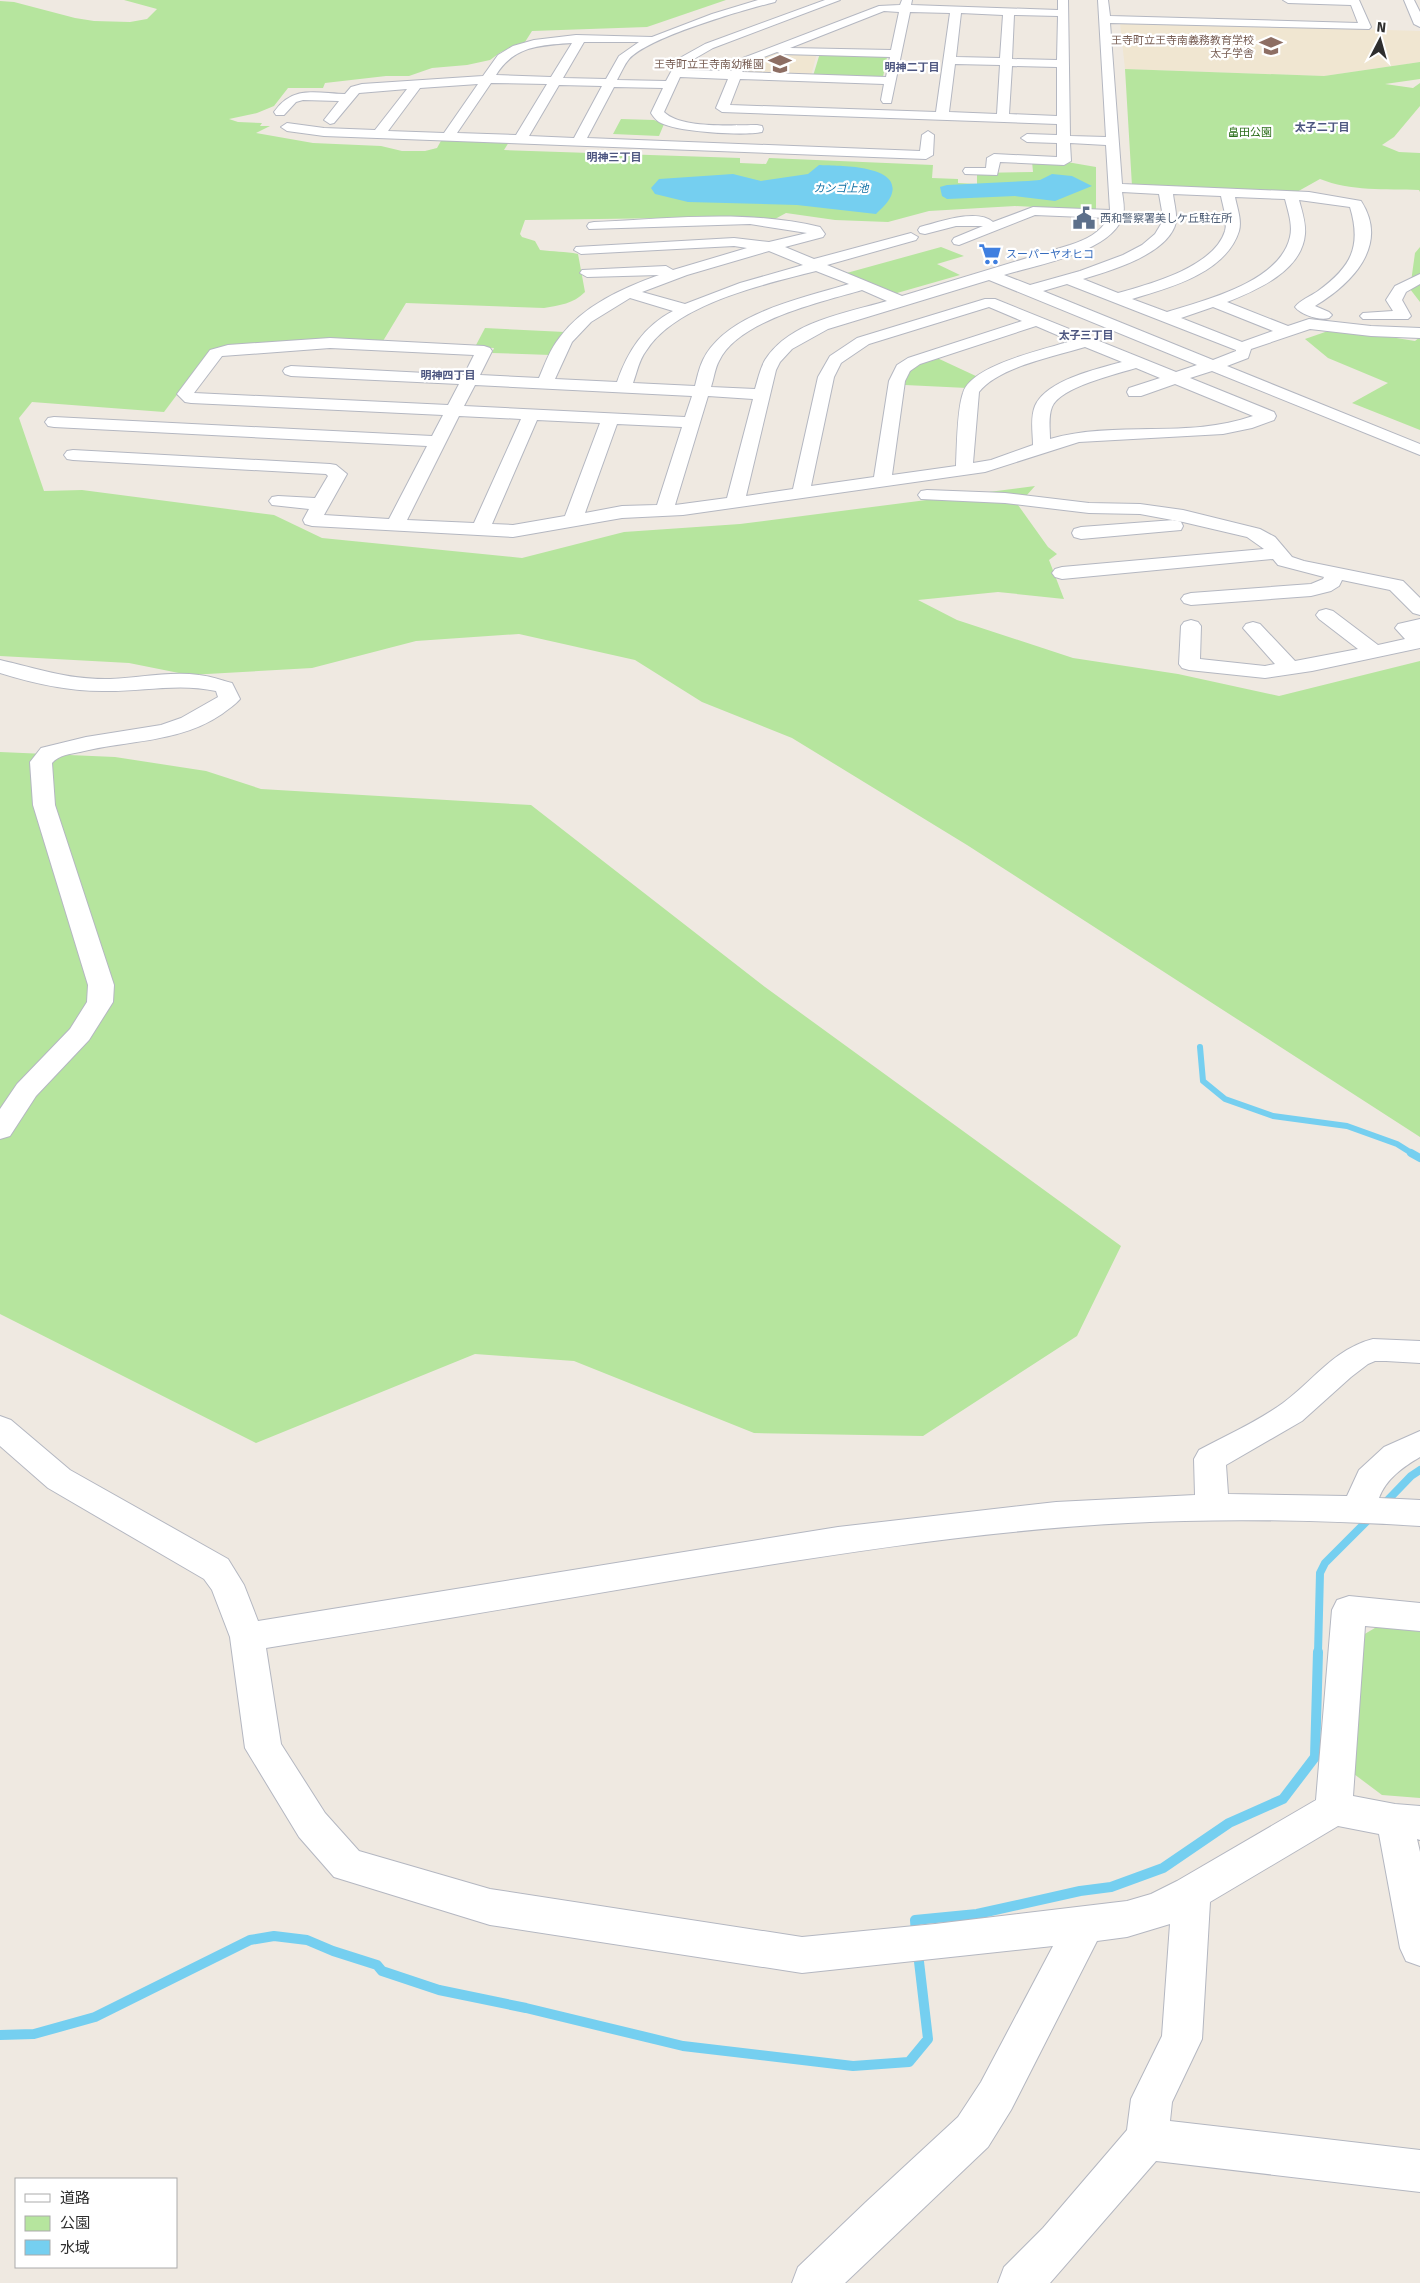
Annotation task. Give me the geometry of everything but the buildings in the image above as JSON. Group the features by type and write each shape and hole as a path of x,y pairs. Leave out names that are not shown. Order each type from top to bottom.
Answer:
{"street":[{"path":"578,142 626,55 653,40 771,0"},
{"path":"771,129 694,126 663,119 658,115 658,111 682,61 691,55 726,40 835,0"},
{"path":"1103,0 1115,218"},
{"path":"1104,19 1364,27 1355,14 1355,1 1288,0"},
{"path":"1409,0 1420,24"},
{"path":"883,119 882,97 890,81 896,54 894,40 906,4"},
{"path":"970,171 992,172 994,158 1064,161 1063,7 1009,12 956,10 906,4 879,9 743,62 735,76 734,92 722,108 883,119 942,116 1063,120"},
{"path":"1144,8 1146,20"},
{"path":"942,116 956,10"},
{"path":"1003,118 1009,12"},
{"path":"680,31 772,50 896,54"},
{"path":"806,37 843,38"},
{"path":"448,137 505,56 521,47 543,42 579,40 653,40"},
{"path":"520,140 579,40"},
{"path":"949,60 1063,64"},
{"path":"330,120 357,88 487,79 610,83 735,76 890,81"},
{"path":"379,134 416,84"},
{"path":"280,112 292,99 303,96 348,98"},
{"path":"287,127 324,132 926,155 928,135"},
{"path":"1015,138 1112,141"},
{"path":"1114,188 1290,195 1319,197 1356,204 1363,235 1360,252 1340,280 1303,307 1324,315 1403,316 1394,300 1400,289 1420,278"},
{"path":"1030,290 1132,257 1160,238 1168,224 1165,190"},
{"path":"1118,298 1184,275 1197,268 1220,250 1232,232 1233,224 1227,192"},
{"path":"1166,317 1213,302 1271,274 1288,257 1298,237 1297,221 1290,195"},
{"path":"959,241 1033,211 1115,218"},
{"path":"735,503 770,365 785,348 814,329 1079,247 1090,231 1115,218"},
{"path":"545,383 562,345 570,333 597,310 628,293 672,274 818,234 816,230 780,223 750,220 594,226"},
{"path":"925,230 960,220 976,220 996,226"},
{"path":"623,387 635,356 646,340 688,310 746,286 911,237"},
{"path":"693,268 589,279 580,245 734,242 772,247 901,301"},
{"path":"1038,244 1042,252 1052,256"},
{"path":"990,274 1420,450"},
{"path":"1068,279 1242,347 1309,324 1324,315"},
{"path":"664,510 714,354 739,331 787,309 863,285"},
{"path":"628,293 688,310"},
{"path":"72,455 330,469 338,474 312,520 513,531 622,512 683,510 801,494 964,470 1002,464 1042,448 1077,438 1219,428 1249,423 1268,416 990,302 863,341 835,360 828,370 801,494"},
{"path":"1213,302 1287,331"},
{"path":"850,317 887,334"},
{"path":"882,482 897,381 903,368 923,357 1037,321"},
{"path":"1309,324 1371,332 1420,333"},
{"path":"964,470 971,392 976,384 995,372 1087,342"},
{"path":"395,524 438,441 453,411 484,351 330,343 228,350 216,353 185,394 191,398 267,407 453,411 691,422"},
{"path":"1135,392 1242,354 1244,351 1242,347"},
{"path":"1042,448 1043,410 1048,399 1063,388 1138,362"},
{"path":"230,463 296,364 469,380 762,394"},
{"path":"480,529 531,414"},
{"path":"1120,417 1128,433"},
{"path":"573,520 610,418"},
{"path":"54,422 438,441"},
{"path":"927,495 1005,498 1089,508 1130,508 1212,522 1253,533 1268,541 1285,561 1396,585 1420,609"},
{"path":"278,502 321,504"},
{"path":"1081,534 1212,522"},
{"path":"1062,573 1278,553"},
{"path":"1191,599 1311,590 1324,587 1332,582 1334,573"},
{"path":"1326,615 1374,652"},
{"path":"1191,626 1188,664 1265,672 1291,669 1420,642 1405,628 1420,625"},
{"path":"1253,628 1291,669"},
{"path":"0,666 31,676 71,683 109,685 199,680 225,687 229,699 189,723 165,731 86,744 49,753 41,762 44,805 75,908 101,985 100,1002 80,1034 26,1090 0,1130"},
{"path":"1212,1506 1210,1459 1270,1426 1301,1405 1354,1358 1369,1351 1420,1352"},
{"path":"0,1428 59,1478 216,1569 227,1585 246,1637 263,1748 312,1825 347,1865 490,1907 802,1955 917,1944 1127,1919 1158,1910 1191,1893 1334,1809 1408,1822 1420,1948"},
{"path":"1358,1509 1370,1479 1395,1456 1420,1443"},
{"path":"246,1637 929,1526 1018,1517 1212,1506 1418,1509"},
{"path":"1334,1809 1349,1610 1420,1617"},
{"path":"1020,2283 1058,2243 1147,2139 1152,2099 1182,2040 1191,1893"},
{"path":"814,2283 868,2229 973,2132 996,2096 1085,1924"},
{"path":"1147,2139 1420,2171"}],"shaded area":[{"name":"王寺町立王寺南義務教育学校 太子学舎","path":"1120,23 1420,31 1420,62 1324,76 1125,69"},
{"name":"王寺町立王寺南幼稚園","path":"777,52 817,53 811,76 740,73 747,63"}],"green space":[{"path":"124,0 726,0 647,27 532,31 525,42 501,52 490,60 467,65 432,68 409,76 386,76 325,83 323,88 288,88 274,106 257,113 229,119 238,122 262,123 260,126 270,126 256,133 313,143 381,146 402,151 425,151 437,148 442,139 509,142 504,150 740,158 740,163 766,164 769,158 933,165 932,178 958,179 958,183 977,184 977,173 1033,172 1032,161 1067,162 1096,167 1096,210 1015,206 929,211 888,222 835,220 786,213 775,219 743,217 525,220 520,234 522,237 535,241 540,250 578,254 585,292 576,299 544,308 406,303 383,341 328,338 228,347 209,352 164,412 32,402 19,418 44,491 82,490 274,515 322,538 522,558 624,532 740,524 1035,486 1018,505 1048,547 1057,554 1049,560 1064,599 998,592 918,600 957,620 1073,658 1178,674 1279,696 1420,661 1420,1137 967,845 792,738 702,702 635,660 519,634 416,641 312,668 189,675 129,663 0,656 0,1 14,2 94,21 130,22 147,19 157,9"},
{"path":"820,53 885,56 887,57 883,77 813,76"},
{"name":"畠田公園","path":"1420,62 1420,79 1385,84 1413,88 1420,83 1420,106 1394,137 1382,145 1399,152 1420,153 1420,192 1419,190 1343,186 1320,179 1295,193 1132,186 1125,69 1324,76"},
{"path":"621,119 654,120 664,124 659,136 613,134"},
{"path":"941,247 964,256 937,264 960,275 890,295 843,274"},
{"path":"1420,247 1420,302 1410,289 1415,253"},
{"path":"485,328 565,332 556,342 551,355 492,353 494,348 475,347"},
{"path":"1328,331 1365,333 1415,341 1420,337 1420,430 1352,403 1388,383 1328,358 1305,339"},
{"path":"935,357 978,377 967,388 905,385 908,373 914,366"},
{"path":"0,752 115,757 206,771 261,789 531,805 765,987 1121,1246 1077,1336 923,1436 754,1433 574,1361 475,1354 256,1443 0,1314"},
{"path":"1380,1625 1420,1626 1420,1798 1382,1795 1354,1774 1363,1635"}],"water":[{"name":"カンゴ上池","path":"819,165 853,167 878,172 888,178 892,186 891,196 876,214 797,205 688,202 655,194 651,188 659,179 733,174 761,181 808,174"},
{"path":"1052,174 1072,176 1092,186 1055,201 1015,196 947,199 942,196 940,187 947,185 1040,180"}],"waterway":[{"path":"1200,1047 1203,1081 1225,1099 1273,1116 1347,1126 1397,1144 1413,1154"},
{"path":"1411,1153 1420,1158"},
{"path":"1384,1504 1411,1476 1420,1470"},
{"path":"1318,1653 1320,1573 1325,1563 1371,1517"},
{"path":"916,1935 915,1920 977,1914 1080,1891 1111,1887 1163,1868 1229,1823 1283,1799 1315,1757 1318,1652"},
{"path":"0,2035 34,2034 95,2017 250,1940 274,1936 307,1940 333,1951 377,1965 382,1971 439,1990 526,2008 683,2046 853,2066 909,2062 928,2039 918,1953"}],"place":[{"name":"王寺町立王寺南義務教育学校 太子学舎","path":"1271,46"},
{"name":"王寺町立王寺南幼稚園","path":"780,64"},
{"name":"西和警察署美しケ丘駐在所","path":"1084,218"},
{"name":"スーパーヤオヒコ","path":"990,254"}],"district":[{"name":"明神二丁目","path":"912,67"},
{"name":"太子二丁目","path":"1322,127"},
{"name":"明神三丁目","path":"614,157"},
{"name":"太子三丁目","path":"1086,335"},
{"name":"明神四丁目","path":"448,375"}]}
